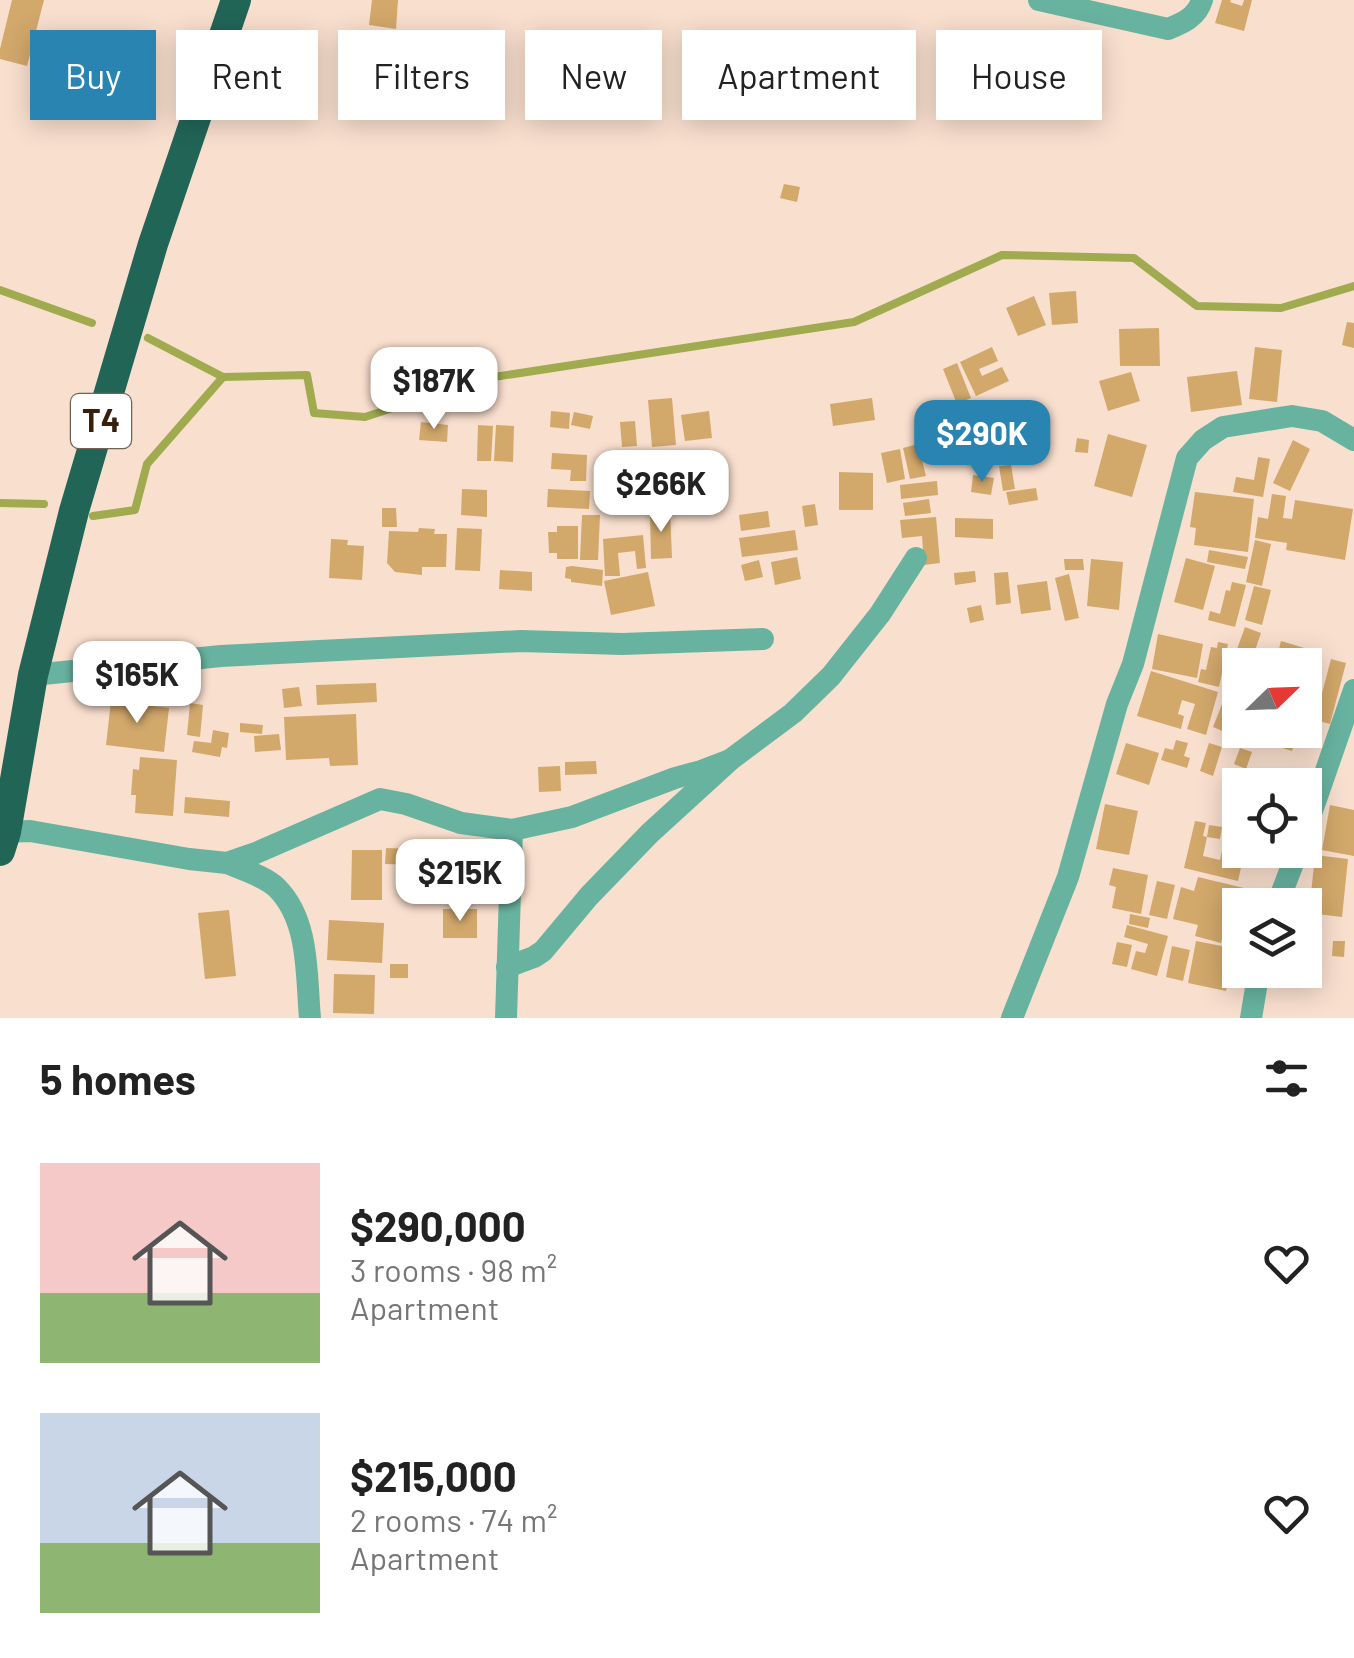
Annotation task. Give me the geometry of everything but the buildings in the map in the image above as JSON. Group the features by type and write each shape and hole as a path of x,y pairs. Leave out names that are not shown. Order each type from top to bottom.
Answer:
{"highway":[{"name":"T4","path":"3,842 33,675 74,512 153,244 236,0"}],"street":[{"path":"1039,0 1168,29 1200,10 1202,0"},
{"path":"1012,1018 1068,876 1138,647 1187,458 1203,440 1224,427 1292,416 1322,421 1354,440"},
{"path":"507,967 543,952 589,896 650,833 730,760 794,713 831,676 880,614 916,558"},
{"path":"33,675 221,656 521,642 622,644 762,638"},
{"path":"1322,782 1354,690"},
{"path":"227,863 380,799 461,823 512,830 572,817 730,760"},
{"path":"506,1018 512,830"},
{"path":"3,842 30,832 227,863 273,884 295,917 304,942 310,1018"},
{"path":"1251,1018 1256,988"}],"waterway":[{"path":"148,338 223,377 307,375 314,413 365,417 481,379 854,322 1002,255 1134,258 1197,306 1281,308 1354,286"},
{"path":"0,290 92,323"},
{"path":"93,516 135,510 147,464 223,377"},
{"path":"0,503 44,504"}]}
